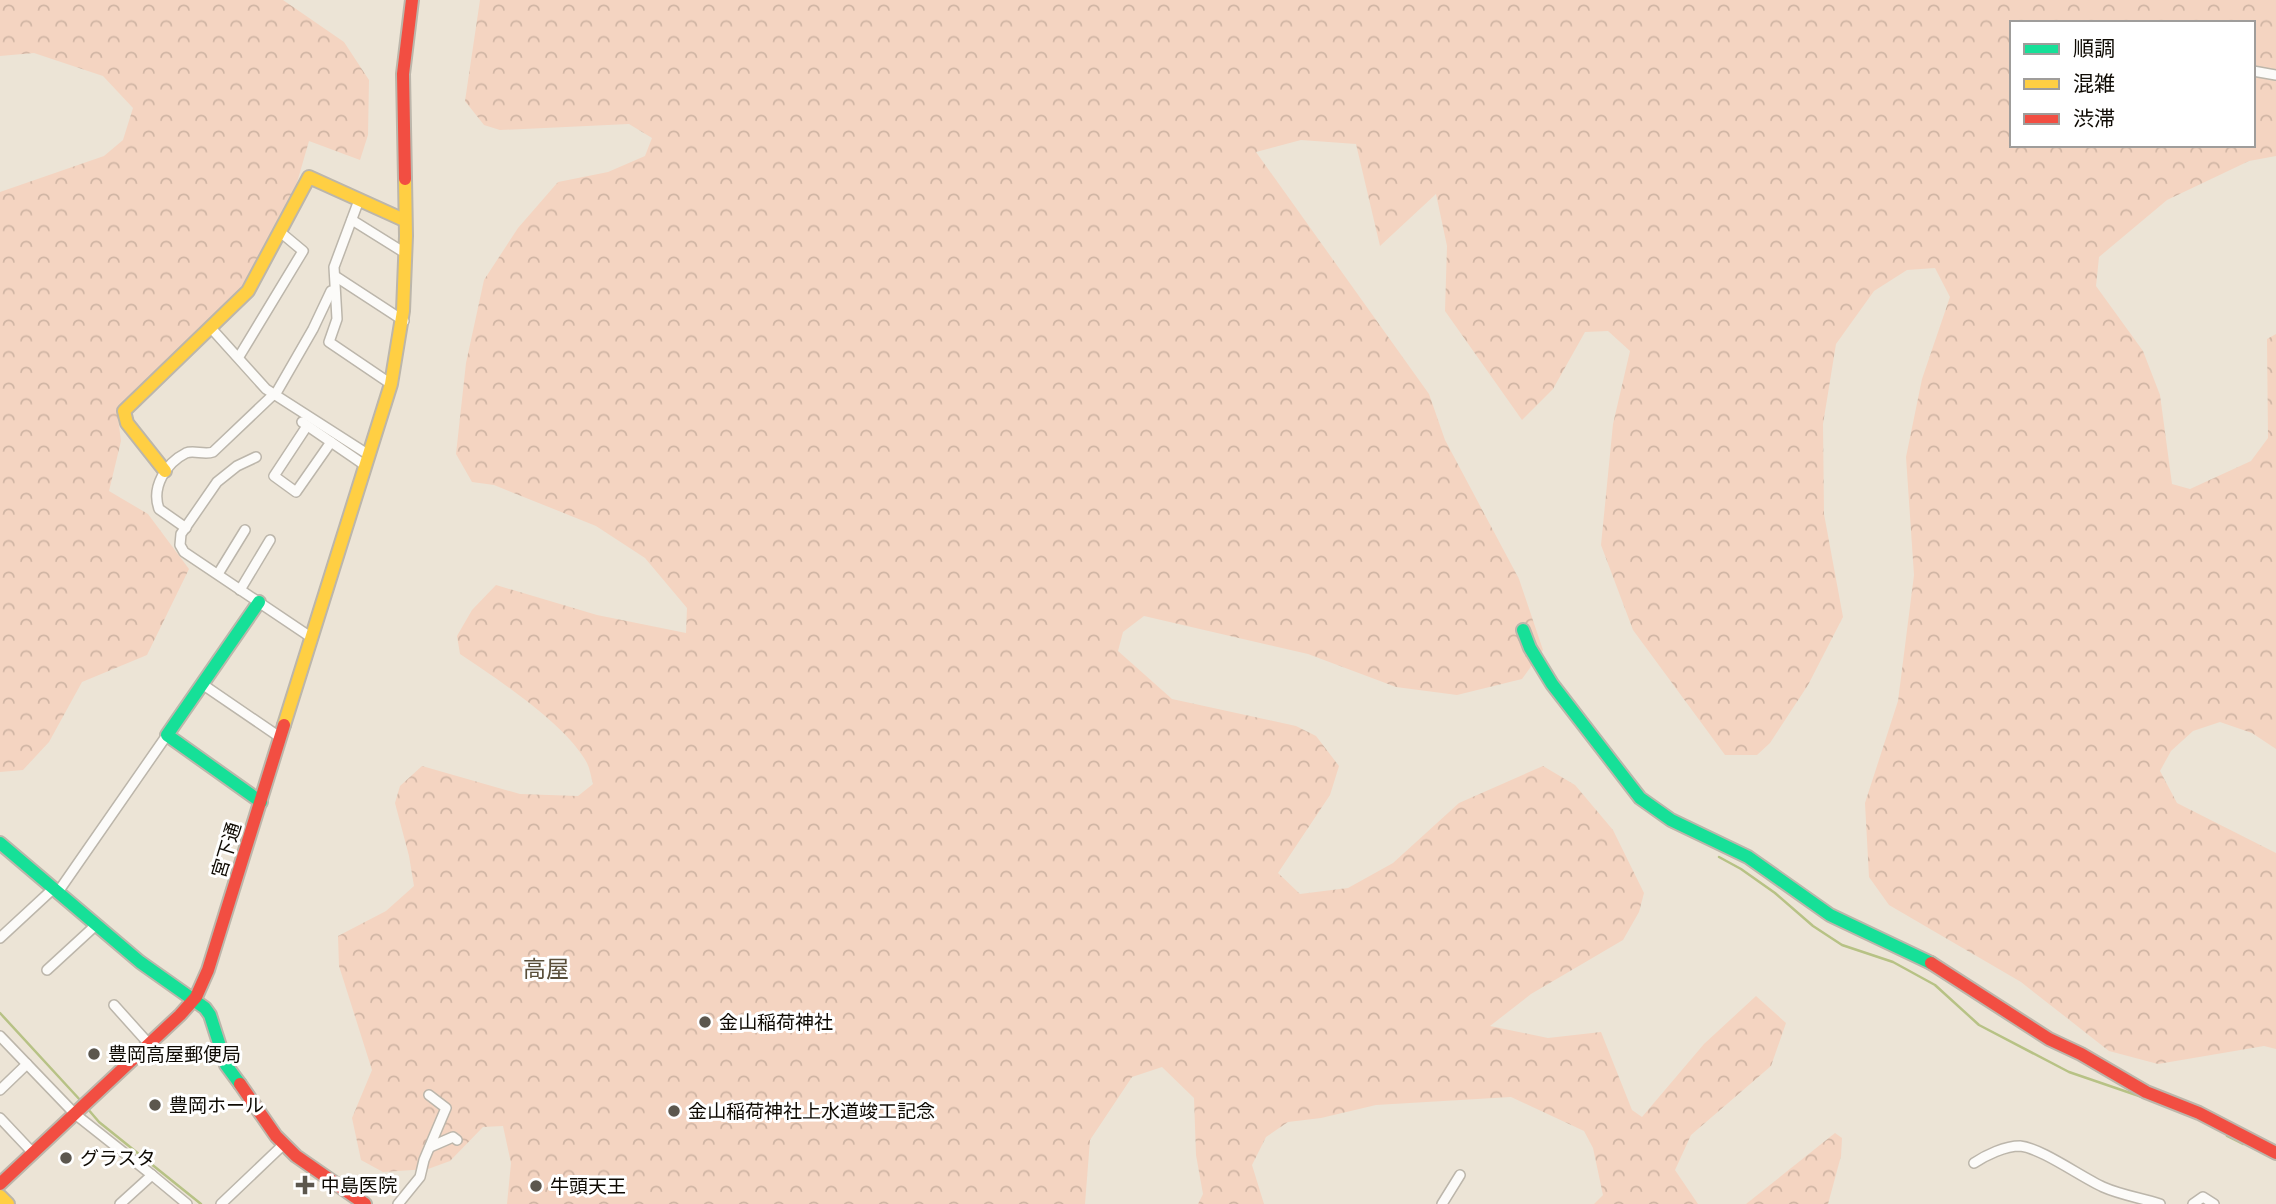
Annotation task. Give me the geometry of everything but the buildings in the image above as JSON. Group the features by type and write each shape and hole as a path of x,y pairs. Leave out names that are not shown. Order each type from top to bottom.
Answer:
{"main road":[{"name":"宮下通","path":"0,1184 194,1000 208,970 400,351 404,321 405,253 403,81 412,0"},
{"path":"165,471 127,423 124,411 248,291 309,177 404,220"},
{"path":"259,603 167,735 261,802"},
{"path":"1522,630 1552,684 1609,762 1640,798 1671,820 1748,857 1830,915 1949,973 2049,1039 2081,1054 2146,1093 2199,1112 2232,1132 2276,1153"},
{"path":"0,843 155,974 208,1011 226,1065 283,1144 365,1204"},
{"path":"0,1196 8,1204"}],"street":[{"path":"2255,71 2276,75"},
{"path":"359,200 334,267 337,320 329,342 391,384"},
{"path":"352,220 405,253"},
{"path":"240,355 303,251 279,231"},
{"path":"335,276 404,321"},
{"path":"186,528 159,509 157,505 160,479 165,471 187,453 213,453 274,394 313,329 331,291"},
{"path":"211,328 265,388 367,460"},
{"path":"331,442 296,492 274,476 304,424 331,442 367,460"},
{"path":"256,457 237,466 217,482 186,528 180,540 182,549 312,638"},
{"path":"218,574 245,530"},
{"path":"240,590 271,540"},
{"path":"202,684 281,738"},
{"path":"2,933 56,890 167,735"},
{"path":"47,970 96,925"},
{"path":"114,1005 149,1044"},
{"path":"0,1036 77,1112 187,1204"},
{"path":"0,1090 27,1064"},
{"path":"398,1204 420,1177 446,1108 429,1095"},
{"path":"0,1118 33,1153"},
{"path":"430,1147 453,1137 457,1140"},
{"path":"221,1204 283,1144"},
{"path":"1974,1163 2019,1146 2033,1149 2104,1188 2160,1204"},
{"path":"1442,1204 1460,1174"},
{"path":"120,1204 152,1175"},
{"path":"2193,1204 2203,1197 2214,1204"}],"green space":[{"path":"0,0 283,0 344,42 369,80 368,135 360,160 309,141 294,193 244,287 124,403 118,418 121,441 109,491 148,514 189,569 147,655 82,682 49,742 23,770 0,772 0,192 104,156 123,140 133,108 103,76 34,53 0,56"},
{"path":"480,0 2276,0 2276,156 2249,161 2167,200 2099,257 2096,286 2143,351 2160,395 2172,484 2190,489 2251,461 2268,438 2267,339 2276,334 2276,749 2252,733 2220,722 2193,731 2171,751 2160,771 2177,803 2276,853 2276,1049 2264,1046 2158,1064 2109,1051 2021,982 1889,905 1869,877 1865,803 1898,701 1914,575 1906,457 1922,379 1950,297 1935,268 1907,270 1874,291 1836,344 1823,424 1824,514 1843,617 1808,685 1770,743 1757,755 1725,755 1633,630 1601,545 1613,424 1630,351 1608,331 1585,332 1553,389 1522,420 1445,311 1447,246 1436,194 1380,246 1356,144 1301,140 1256,152 1429,394 1445,440 1519,579 1543,650 1522,679 1457,695 1396,687 1308,654 1144,616 1123,632 1118,651 1172,699 1296,726 1316,736 1339,766 1330,795 1278,873 1300,894 1348,888 1393,863 1459,803 1543,766 1575,785 1613,830 1644,893 1639,912 1623,940 1531,994 1490,1026 1548,1038 1601,1032 1632,1110 1642,1117 1704,1044 1756,996 1786,1023 1771,1066 1691,1135 1675,1170 1698,1204 1594,1204 1603,1195 1593,1148 1584,1131 1511,1097 1376,1105 1321,1118 1288,1122 1266,1137 1252,1165 1264,1204 1198,1204 1203,1194 1196,1155 1194,1098 1162,1067 1132,1077 1090,1140 1085,1204 507,1204 511,1163 503,1126 483,1127 450,1161 428,1169 383,1172 361,1160 352,1118 372,1070 339,966 338,936 386,911 414,886 395,803 400,786 422,766 520,794 578,796 593,784 587,763 564,733 530,703 460,654 457,636 472,610 496,585 597,615 686,633 687,608 645,558 596,526 494,485 472,482 456,454 466,363 484,280 518,228 558,182 608,172 645,156 652,138 629,124 500,130 484,125 465,101"},
{"path":"1835,1133 1842,1138 1841,1156 1828,1204 1746,1204"}],"waterway":[{"path":"1719,857 1775,893 1813,926 1842,945 1893,962 1935,985 1979,1025 2069,1072 2142,1097"},
{"path":"0,1013 81,1101"},
{"path":"87,1108 99,1122 201,1204"},
{"path":"2227,1136 2243,1144"}],"traffic: fast":[{"path":"259,602 167,735 261,802"},
{"path":"1523,630 1530,648 1552,684 1640,798 1671,820 1748,857 1830,915 1931,963"},
{"path":"0,843 140,962 205,1008 210,1015 226,1065 240,1084"}],"traffic: slow":[{"path":"165,471 127,423 124,411 248,291 309,177 404,220"},
{"path":"284,725 391,384 403,311 405,179"},
{"path":"0,1196 8,1204"}],"traffic: jam":[{"path":"405,179 403,74 412,0"},
{"path":"0,1184 196,997 208,970 284,725"},
{"path":"1931,963 2049,1039 2081,1054 2146,1092 2199,1113 2276,1153"},
{"path":"240,1084 276,1136 296,1156 365,1204"}],"place":[{"name":"金山稲荷神社","path":"705,1022"},
{"name":"豊岡高屋郵便局","path":"94,1054"},
{"name":"豊岡ホール","path":"155,1105"},
{"name":"金山稲荷神社上水道竣工記念","path":"674,1111"},
{"name":"グラスタ","path":"66,1158"},
{"name":"中島医院","path":"305,1185"},
{"name":"牛頭天王","path":"536,1186"}],"district":[{"name":"高屋","path":"546,969"}]}
